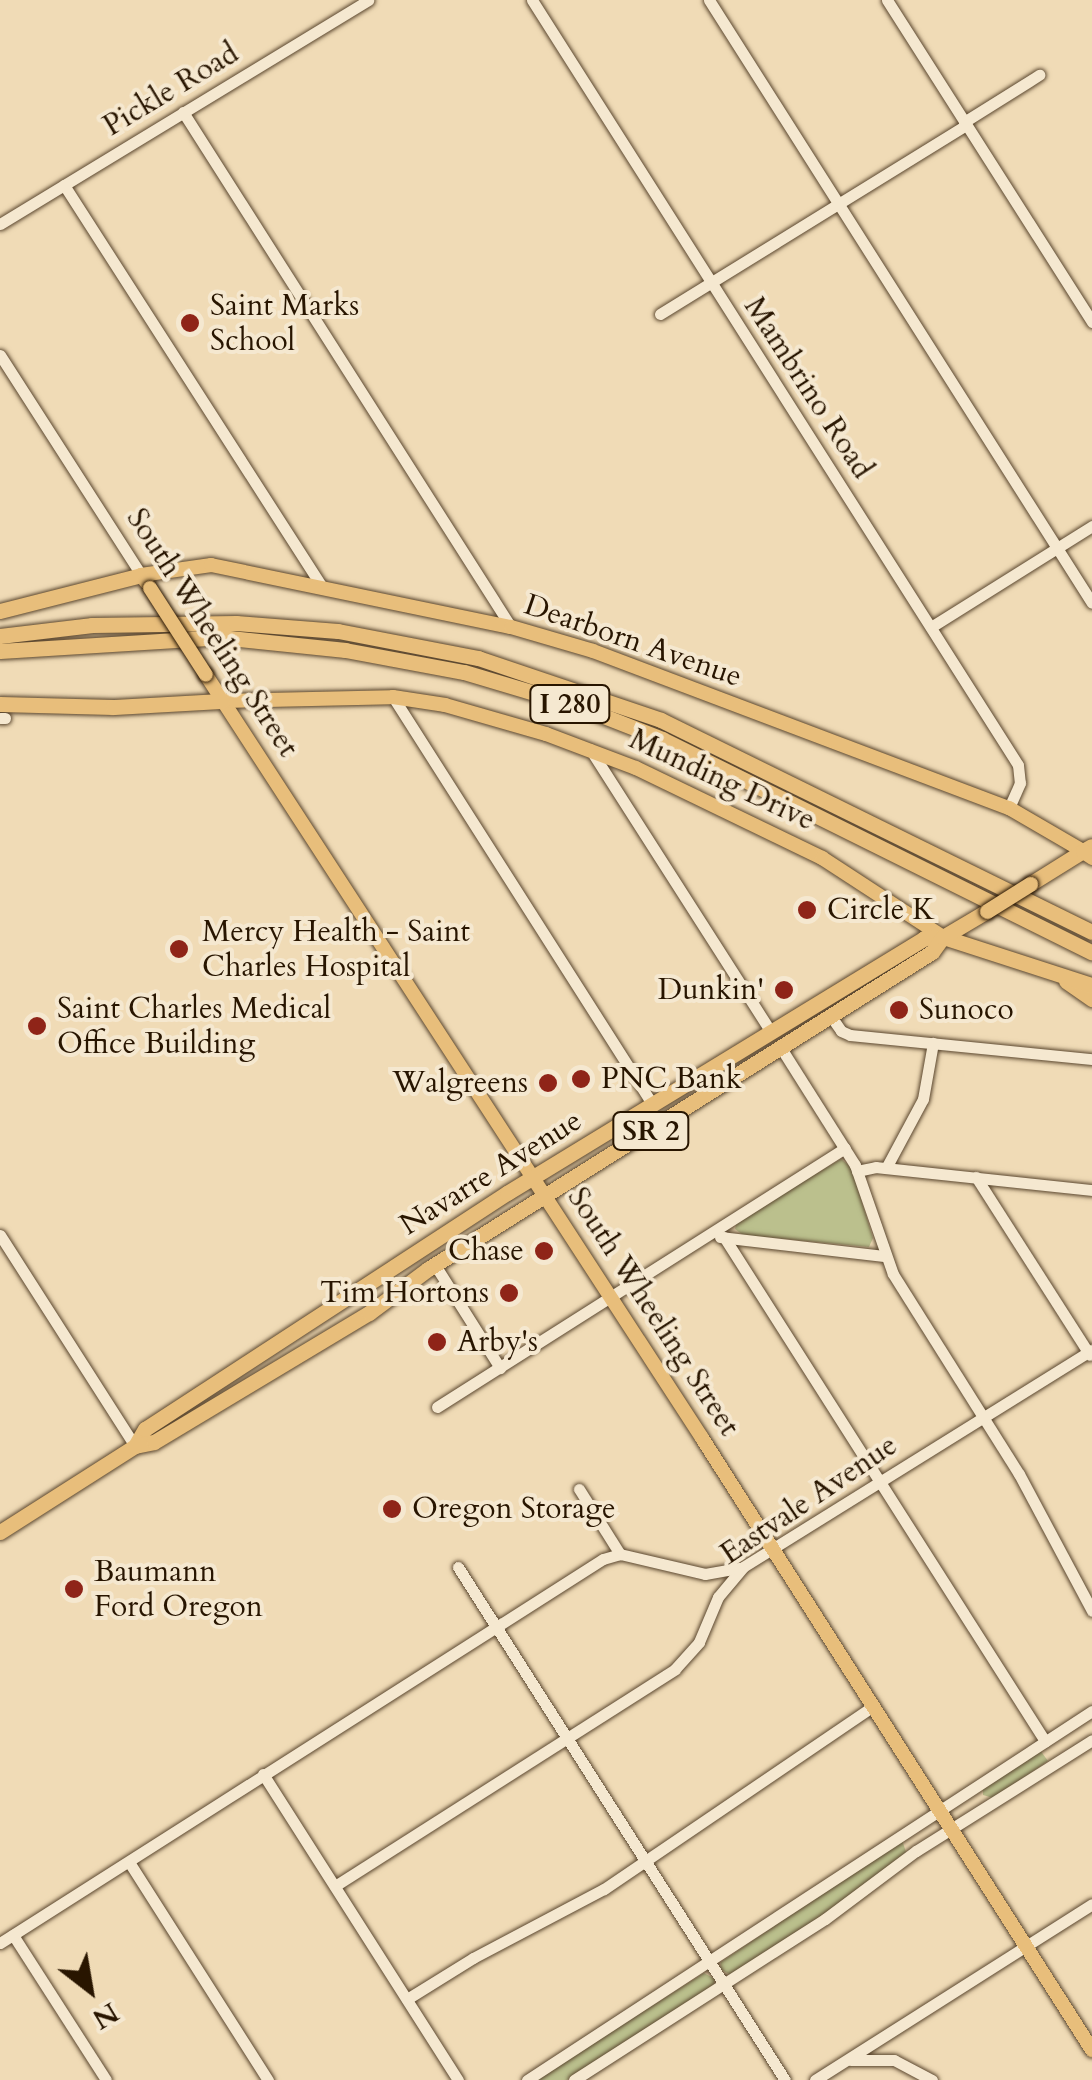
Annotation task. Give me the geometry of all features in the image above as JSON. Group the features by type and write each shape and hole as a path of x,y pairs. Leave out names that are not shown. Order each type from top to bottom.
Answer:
{"highway":[{"path":"0,611 146,581"},
{"name":"I 280","path":"0,636 109,624 236,623 338,630 478,658 660,720 1092,932"},
{"name":"I 280","path":"0,651 220,637 345,650 464,672 578,706 662,739 1092,952"},
{"path":"2,713 222,701"},
{"name":"Navarre Avenue","path":"134,1446 145,1429 533,1178 770,1032 826,1008 932,952 942,937 1089,852"},
{"path":"942,937 1092,985"},
{"name":"Navarre Avenue","path":"0,1532 134,1446 154,1442 319,1342 810,1030 826,1008 886,961 924,938 942,937"},
{"path":"810,1030 833,1005 886,971 886,961"},
{"path":"1063,978 1092,999"},
{"path":"782,1047 781,1035 826,1008"},
{"path":"319,1342 316,1328 396,1275 416,1251"},
{"path":"208,1409 258,1368 260,1356"}],"main road":[{"name":"Dearborn Avenue","path":"146,581 212,566 512,627 592,651 1009,808 1089,852"},
{"name":"South Wheeling Street","path":"146,581 1092,2050"},
{"name":"Munding Drive","path":"222,701 393,698 444,705 590,749 822,858 942,937"}],"street":[{"name":"Pickle Road","path":"0,224 368,0"},
{"name":"Mambrino Road","path":"532,0 1020,771 1009,808"},
{"path":"709,0 1092,603"},
{"path":"887,0 1092,322"},
{"path":"660,314 1039,75"},
{"path":"183,112 512,627"},
{"path":"64,185 321,586"},
{"name":"South Wheeling Street","path":"0,355 146,581"},
{"path":"931,627 1092,526"},
{"path":"393,698 653,1105"},
{"path":"590,749 770,1032"},
{"path":"826,1008 843,1033 1092,1060"},
{"path":"886,1168 923,1099 934,1043"},
{"path":"782,1047 858,1170 884,1256 1030,1492 1092,1610"},
{"path":"437,1407 608,1294 845,1148"},
{"path":"858,1170 886,1168 1092,1190"},
{"path":"976,1177 1091,1354"},
{"path":"0,1235 134,1446"},
{"path":"704,1236 884,1256"},
{"path":"724,1238 1057,1762"},
{"path":"435,1265 500,1368"},
{"name":"Eastvale Avenue","path":"335,1886 682,1664 704,1634 723,1588 743,1567 1091,1354"},
{"path":"580,1489 620,1554"},
{"path":"0,1943 597,1562 620,1554 705,1574 743,1567"},
{"path":"458,1567 785,2080"},
{"path":"407,1999 646,1862 873,1706"},
{"path":"527,2080 711,1964 903,1831 1092,1711"},
{"path":"574,2080 825,1920 950,1829 1092,1740"},
{"path":"263,1774 458,2080"},
{"path":"973,1786 986,1808"},
{"path":"903,1831 916,1852"},
{"path":"128,1862 268,2080"},
{"path":"815,2080 1092,1904"},
{"path":"13,1935 106,2080"},
{"path":"898,2026 891,2050 902,2064"},
{"path":"842,2063 874,2056 902,2064 932,2080"}],"green space":[{"path":"841,1159 851,1167 873,1238 869,1247 743,1235 735,1229 737,1221"},
{"path":"1040,1750 1048,1761 993,1798 983,1795 983,1785"},
{"path":"902,1840 906,1852 830,1910 731,1975 720,1969 721,1962"},
{"path":"704,1973 715,1979 713,1988 567,2080 535,2080"}],"place":[{"name":"Saint Marks School","path":"190,323"},
{"name":"Circle K","path":"807,910"},
{"name":"Mercy Health - Saint Charles Hospital","path":"179,949"},
{"name":"Dunkin'","path":"784,990"},
{"name":"Sunoco","path":"899,1010"},
{"name":"Saint Charles Medical Office Building","path":"37,1026"},
{"name":"PNC Bank","path":"581,1079"},
{"name":"Walgreens","path":"548,1083"},
{"name":"Chase","path":"544,1251"},
{"name":"Tim Hortons","path":"509,1293"},
{"name":"Arby's","path":"437,1342"},
{"name":"Oregon Storage","path":"392,1509"},
{"name":"Baumann Ford Oregon","path":"74,1589"}]}
